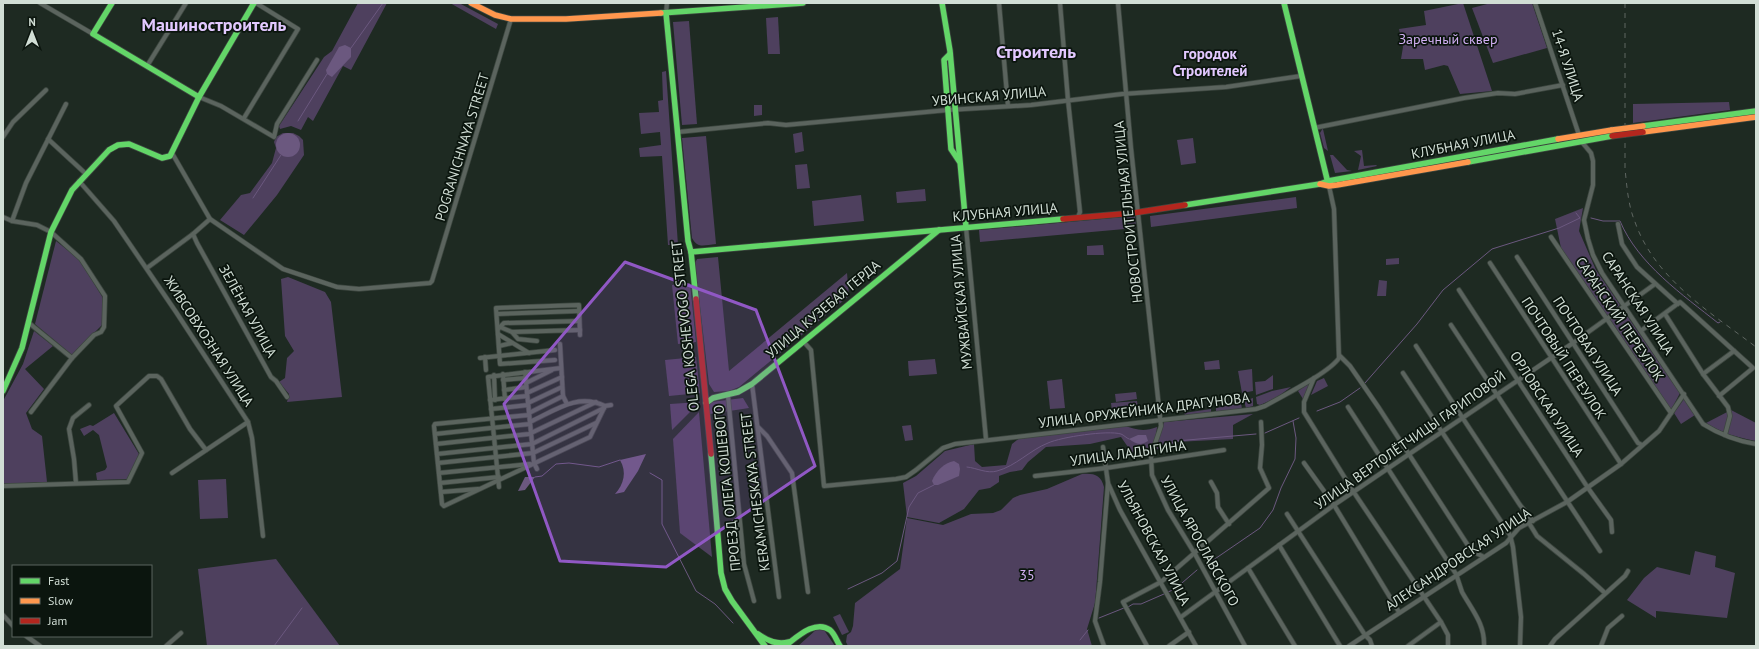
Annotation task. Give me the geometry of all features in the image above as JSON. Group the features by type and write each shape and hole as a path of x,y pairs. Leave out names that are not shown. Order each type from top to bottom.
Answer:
{"main road":[{"path":"112,3 93,34 199,97"},
{"path":"3,391 16,363 29,323 51,232 72,190 108,150 121,144 135,146 162,158 166,158 172,153 199,97 255,3"},
{"path":"471,3 495,15 511,19 566,19 803,3"},
{"name":"МУЖВАЙСКАЯ УЛИЦА","path":"942,3 950,54 966,227"},
{"path":"1284,3 1328,183"},
{"name":"OLEGA KOSHEVOGO STREET","path":"666,13 688,241 691,252 706,403 722,581 732,601 765,646"},
{"name":"МУЖВАЙСКАЯ УЛИЦА","path":"950,54 944,60 951,149 960,162"},
{"path":"1643,129 1756,111"},
{"path":"1643,129 1756,117"},
{"name":"КЛУБНАЯ УЛИЦА","path":"691,252 1078,218 1139,211 1328,183 1580,138 1643,129"},
{"name":"УЛИЦА КУЗЕБАЯ ГЕРДА","path":"718,397 728,396 740,392 752,384 939,230"},
{"path":"704,387 710,394 718,397"},
{"path":"706,403 711,398 718,397"},
{"path":"785,646 811,628 820,626 830,630 840,646"},
{"path":"752,628 771,642 781,644 792,641"}],"street":[{"path":"40,3 93,34"},
{"path":"147,66 186,3"},
{"path":"244,118 298,29 255,3"},
{"path":"666,13 667,3"},
{"path":"999,3 1008,106"},
{"path":"1060,3 1068,100 1080,212 1078,218"},
{"name":"НОВОСТРОИТЕЛЬНАЯ УЛИЦА","path":"1118,3 1160,419"},
{"name":"14-Я УЛИЦА","path":"1535,3 1580,138"},
{"name":"POGRANICHNAYA STREET","path":"210,219 283,269 337,287 359,289 432,281 511,19"},
{"path":"199,97 244,118 274,137 277,124 317,60"},
{"name":"УВИНСКАЯ УЛИЦА","path":"678,132 768,123 786,125 948,110 1031,105 1126,94 1226,87 1302,76"},
{"path":"1314,128 1470,97 1498,93 1516,94 1563,85"},
{"path":"3,136 14,122 46,90"},
{"path":"12,221 26,183 66,104"},
{"name":"САРАНСКАЯ УЛИЦА","path":"1580,138 1591,153 1593,161 1593,185 1584,220 1588,239 1602,273 1642,330 1703,424 1715,432 1725,435"},
{"path":"48,139 86,174"},
{"path":"147,268 193,234 210,219 186,174 172,153"},
{"name":"ЖИВСОВХОЗНАЯ УЛИЦА","path":"79,181 110,215 147,268 248,422 252,438 263,536"},
{"path":"1328,183 1334,209 1340,356 1350,366 1470,547 1474,552 1484,558"},
{"path":"3,217 12,221 37,225 51,232 81,259 104,296 104,327 101,332 94,335 72,358 31,412"},
{"path":"1618,224 1622,244 1637,267 1654,284 1679,303 1753,368 1720,396"},
{"name":"МУЖВАЙСКАЯ УЛИЦА","path":"966,227 986,439"},
{"name":"ЗЕЛЁНАЯ УЛИЦА","path":"193,234 271,377 276,381 287,397"},
{"name":"САРАНСКИЙ ПЕРЕУЛОК","path":"1551,237 1671,413"},
{"name":"ПОЧТОВАЯ УЛИЦА","path":"1517,257 1638,443 1642,445"},
{"name":"ПОЧТОВЫЙ ПЕРЕУЛОК","path":"1490,263 1621,464"},
{"name":"УЛИЦА ВЕРТОЛЁТЧИЦЫ ГАРИПОВОЙ","path":"1181,617 1334,504 1573,343 1654,284"},
{"name":"ОРЛОВСКАЯ УЛИЦА","path":"1459,290 1588,488 1611,520 1612,532"},
{"path":"1642,330 1679,303"},
{"path":"499,330 512,332 580,333 579,305 496,308 499,330 500,364 555,360"},
{"path":"1665,314 1703,374 1728,407 1730,416 1725,435 1756,444"},
{"path":"499,330 504,323 579,321"},
{"path":"29,323 72,358"},
{"path":"1451,325 1600,551"},
{"path":"499,330 513,343 529,353"},
{"path":"512,332 518,339 537,341"},
{"name":"УЛИЦА ОРУЖЕЙНИКА ДРАГУНОВА","path":"803,342 811,350 824,486 906,477 943,448 955,444 986,439 1160,419 1249,411 1265,406 1314,378 1336,362 1340,356"},
{"path":"499,346 513,343"},
{"path":"560,344 563,396 568,404"},
{"path":"1416,346 1531,522 1537,536 1605,593"},
{"path":"480,358 555,350"},
{"path":"1703,374 1734,351"},
{"path":"485,357 486,370"},
{"path":"492,400 488,377 494,375 561,368"},
{"path":"504,390 526,385 555,369"},
{"path":"525,372 534,463 537,469"},
{"path":"503,374 505,399"},
{"path":"1403,374 1442,431 1511,538 1521,617 1520,646"},
{"path":"494,375 491,409 499,487"},
{"path":"3,486 124,482 130,479 142,453 116,406 149,376 157,376 161,379 190,429 206,450"},
{"path":"492,400 527,395 562,377"},
{"path":"504,380 525,378"},
{"path":"1314,378 1304,402 1304,412 1353,492 1441,622 1448,635 1448,646"},
{"name":"KERAMICHESKAYA STREET","path":"752,384 779,597"},
{"path":"491,409 528,404 562,387"},
{"name":"АЛЕКСАНДРОВСКАЯ УЛИЦА","path":"1352,645 1398,612 1456,574 1484,558 1511,538 1520,528 1568,502 1621,464 1659,431 1684,394"},
{"path":"563,396 529,414 435,424 440,483 444,506 482,489 498,479 590,437 604,407"},
{"name":"ПРОЕЗД ОЛЕГА КОШЕВОГО","path":"728,396 744,564 754,601"},
{"path":"435,434 530,423 568,404 588,400 596,402 604,407"},
{"path":"436,444 531,433 596,402"},
{"path":"76,483 69,429 73,418 89,405"},
{"path":"437,454 532,444 604,407 611,405"},
{"path":"1348,407 1456,574 1463,593 1479,620 1484,639 1484,646"},
{"name":"УЛИЦА ЯРОСЛАВСКОГО","path":"1160,419 1161,426 1151,460 1152,475 1168,510 1195,554 1246,646"},
{"path":"172,473 248,422"},
{"path":"438,463 533,453 597,422"},
{"path":"1147,646 1123,602 1161,582 1195,554 1269,488 1260,468 1262,445 1261,422"},
{"path":"758,427 767,436 792,473 808,592"},
{"name":"УЛЬЯНОВСКАЯ УЛИЦА","path":"1103,447 1108,483 1120,510 1196,646"},
{"name":"УЛИЦА ЛАДЫГИНА","path":"1035,476 1106,468 1224,450"},
{"path":"439,473 534,463"},
{"path":"1304,463 1334,504 1398,612"},
{"path":"440,483 498,479"},
{"path":"1211,482 1217,493 1218,506 1229,524"},
{"path":"1104,646 1095,621 1100,582 1108,483"},
{"path":"441,492 482,489"},
{"path":"1287,514 1365,635 1370,640 1372,646"},
{"path":"1279,545 1340,646"},
{"path":"1248,568 1295,646"},
{"path":"1550,646 1552,642 1628,571"},
{"path":"3,615 12,625"},
{"path":"1601,646 1608,628 1622,616"},
{"path":"1408,646 1441,622"},
{"path":"1169,646 1189,632"},
{"path":"166,646 182,633"},
{"path":"27,637 40,646"}],"highlighted area":[{"path":"625,262 756,310 815,466 666,567 560,561 504,404"}],"green space":[{"path":"358,3 387,3 351,70 343,66 313,121 308,117 301,130 291,126 280,129 279,126 324,57 332,51"},
{"path":"450,3 459,3 498,24 496,29"},
{"name":"Заречный сквер","path":"1463,3 1492,91 1460,94 1448,66 1444,65 1425,70 1423,59 1401,59 1403,47 1399,29 1426,25 1424,11"},
{"path":"1491,3 1532,3 1547,48 1493,63 1472,8"},
{"path":"778,17 780,54 768,54 766,18"},
{"path":"689,21 697,124 682,125 673,22"},
{"path":"666,71 678,245 668,245 662,156 640,157 639,148 661,145 660,132 641,134 639,113 659,112 658,101 663,100 662,72"},
{"path":"1729,102 1730,110 1633,123 1633,104"},
{"path":"754,105 762,105 762,115 754,116"},
{"path":"1323,128 1328,151 1324,148 1320,133"},
{"path":"802,132 804,151 795,153 793,134"},
{"path":"283,133 293,133 303,140 304,155 277,195 244,235 220,220 241,195 250,193 272,163 276,148 274,142 276,137"},
{"path":"706,136 716,244 702,246 697,244 692,238 682,138"},
{"path":"1193,138 1196,163 1181,165 1177,140"},
{"path":"1362,150 1364,166 1377,166 1358,170 1361,156 1354,151"},
{"path":"1330,155 1333,155 1347,170 1352,171 1335,173"},
{"path":"807,164 810,188 797,189 795,165"},
{"path":"925,189 926,201 897,203 896,192"},
{"path":"861,195 864,221 814,226 812,201"},
{"path":"1296,197 1297,208 1151,227 1150,216"},
{"path":"1583,208 1579,231 1596,270 1620,305 1607,316 1561,248 1555,219"},
{"path":"1135,216 1136,228 980,242 979,230"},
{"path":"56,241 79,259 103,298 102,325 72,355 35,324"},
{"path":"1103,245 1104,255 1087,255 1087,246"},
{"path":"718,257 729,371 847,273 849,296 739,387 729,391 714,392 709,384 695,263 697,259"},
{"path":"1399,258 1399,264 1386,265 1386,259"},
{"path":"288,277 325,292 331,302 342,397 287,402 289,394 279,382 285,378 287,358 294,351 285,336 281,279"},
{"path":"1379,280 1387,281 1386,296 1377,296"},
{"path":"690,283 696,342 678,344 672,285"},
{"path":"1623,310 1680,393 1671,410 1610,320"},
{"path":"34,331 53,346 25,369 44,389 26,413 32,429 42,436 47,482 3,484 3,401 23,364"},
{"path":"696,357 700,393 669,396 665,360"},
{"path":"935,359 937,374 909,376 908,361"},
{"path":"1219,360 1220,369 1205,370 1204,362"},
{"path":"1252,369 1253,391 1242,393 1238,371"},
{"path":"1273,375 1273,389 1256,395 1255,382 1265,381"},
{"path":"1324,378 1328,386 1311,395 1317,381"},
{"path":"1062,379 1065,408 1050,409 1047,381"},
{"path":"1312,381 1303,399 1298,391"},
{"path":"1291,387 1276,398 1260,405 1257,404 1256,397 1272,391"},
{"path":"1136,392 1137,399 1116,402 1115,394"},
{"path":"743,398 749,408 710,414 709,405 711,402"},
{"path":"1253,398 1253,406 1246,408 1244,401"},
{"path":"1684,399 1695,415 1681,424 1674,413"},
{"path":"1137,401 1138,408 1112,411 1111,403"},
{"path":"700,402 672,430 670,404"},
{"path":"1241,403 1242,409 1216,412 1216,408"},
{"path":"1211,409 1211,413 1185,415 1184,413"},
{"path":"1731,410 1756,423 1756,441 1730,435 1706,423"},
{"path":"699,412 712,557 680,533 673,439"},
{"path":"114,413 139,454 128,479 97,480 96,473 105,470 107,467 99,435 93,430 84,436 80,429 90,425 93,426"},
{"path":"1253,414 1233,425 1233,439 1176,442 1164,449 1155,449 1164,422"},
{"path":"911,425 913,440 905,441 902,426"},
{"path":"1123,425 1140,430 1148,430 1157,427 1156,437 1149,450 1132,453 1121,437 1090,444 1046,447 1028,462 1022,470 999,476 999,482 990,488 979,490 964,509 939,523 907,517 903,483 916,476 945,451 974,444 975,461 982,467 1006,465 1012,444 1021,437"},
{"name":"35","path":"1082,474 1090,474 1099,477 1104,487 1095,603 1087,629 1092,646 848,646 846,642 847,635 851,632 853,626 855,603 900,569 907,518 943,525 971,514 993,513 1001,510 1013,498 1047,489"},
{"path":"226,479 228,518 200,519 198,480"},
{"path":"1695,551 1716,556 1715,567 1735,573 1727,618 1656,611 1656,618 1627,600 1644,578 1657,567 1690,575"},
{"path":"276,559 340,646 207,646 198,569"},
{"path":"840,614 849,632 842,635 833,617"},
{"path":"817,629 824,630 835,646 798,646"}],"shaded area":[{"path":"345,45 351,48 351,57 332,77 327,74 326,70 339,47"},
{"path":"288,133 293,134 299,140 299,150 293,156 288,157 283,156 277,150 276,145 277,140 283,134"},
{"path":"1138,435 1146,435 1148,441 1143,444 1138,444 1129,439"},
{"path":"646,454 638,471 624,492 615,494 621,486 624,478 620,460"},
{"path":"954,461 959,464 959,476 938,485 934,485 932,481 938,471"},
{"path":"525,477 535,477 525,490 518,491"}],"waterway":[{"path":"351,48 383,3"},
{"path":"298,121 327,74"},
{"path":"253,198 281,155"},
{"path":"1365,383 1417,324 1443,290 1492,249 1559,228 1580,218 1576,213"},
{"path":"1591,218 1603,221 1620,221 1628,237 1650,265 1676,290 1718,323 1720,322"},
{"path":"1317,411 1340,402 1360,388"},
{"path":"1265,433 1299,418"},
{"path":"1206,565 1260,528 1273,510 1281,488 1295,459 1296,438 1293,421"},
{"path":"967,467 993,472 1004,469 1041,446 1073,436 1115,433 1121,434 1129,439"},
{"path":"1166,445 1176,441 1256,434"},
{"path":"535,477 542,476 556,464 569,463 599,467 620,460"},
{"path":"650,473 662,480 662,524 696,591 715,604 733,623"},
{"path":"848,589 882,573 897,561 909,507 918,493 934,485"},
{"path":"1168,592 1175,589 1197,570"},
{"path":"1128,607 1133,604 1141,604 1164,594"},
{"path":"274,646 302,608"},
{"path":"1099,618 1124,608"},
{"path":"1080,640 1088,630"}],"railway":[{"path":"1625,3 1625,169 1629,203 1635,222 1644,242 1656,261 1670,277 1703,307 1756,347"}],"traffic: fast":[{"path":"112,3 93,34 199,97"},
{"path":"3,391 22,348 51,232 72,190 109,150 118,145 129,144 162,158 170,156 199,97 254,3"},
{"path":"661,13 803,3"},
{"path":"942,3 950,51 966,227"},
{"path":"1284,3 1328,183"},
{"path":"666,13 688,241 691,252 696,299"},
{"path":"950,54 944,60 951,149 959,161"},
{"path":"1643,126 1756,111"},
{"path":"1468,162 1612,136"},
{"path":"1185,205 1320,184 1328,181 1558,139"},
{"path":"691,252 1063,219"},
{"path":"706,403 713,398 738,392 752,384 939,230"},
{"path":"711,454 721,573 725,589 765,646"},
{"path":"785,646 806,631 818,627 824,627 830,630 840,646"},
{"path":"758,634 773,642 789,642"}],"traffic: slow":[{"path":"471,3 495,15 511,19 566,19 661,13"},
{"path":"1643,132 1756,117"},
{"path":"1612,130 1643,126"},
{"path":"1558,139 1612,130"},
{"path":"1320,184 1329,186 1337,185 1468,162"}],"traffic: jam":[{"path":"1612,136 1643,132"},
{"path":"1063,219 1133,213 1185,205"},
{"path":"696,299 711,454"}],"district":[{"name":"Машиностроитель","path":"214,24"},
{"name":"Строитель","path":"1036,51"},
{"name":"городок Строителей","path":"1210,62"}]}
